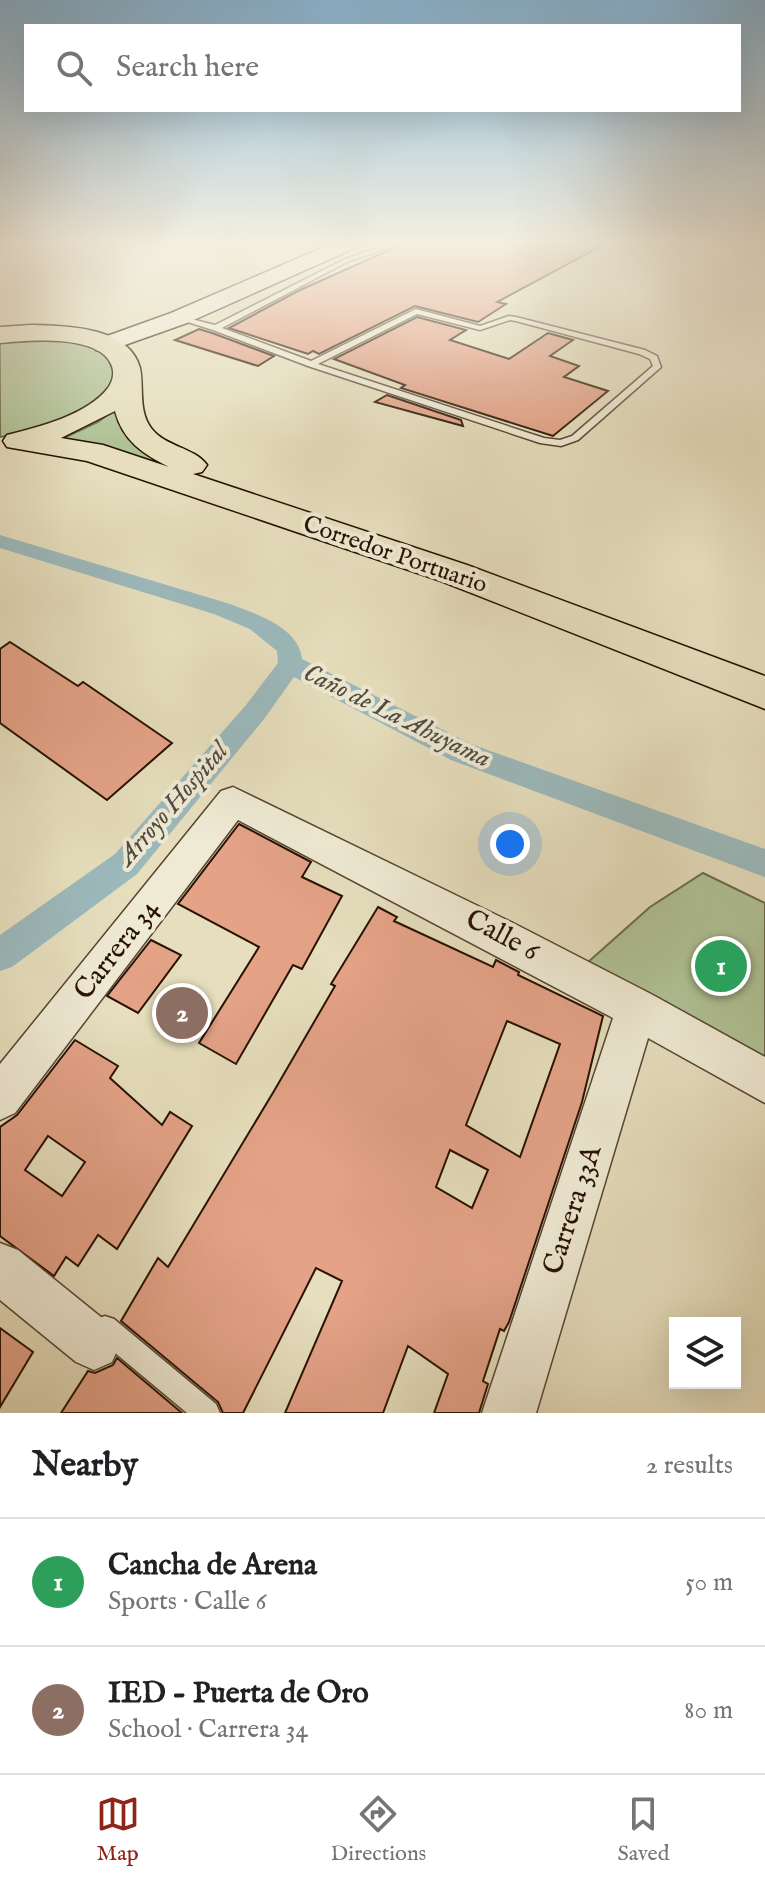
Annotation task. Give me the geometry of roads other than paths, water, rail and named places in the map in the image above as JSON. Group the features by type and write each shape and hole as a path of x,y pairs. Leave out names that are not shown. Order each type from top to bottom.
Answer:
{"main road":[{"path":"0,326 81,336 105,345 123,359 126,380 116,395 78,422 9,443"},
{"path":"0,335 33,332"},
{"name":"Corredor Portuario","path":"126,380 128,417 135,430 153,446 190,465 482,566 765,674"},
{"name":"Corredor Portuario","path":"9,443 92,452 454,573 765,693"}],"street":[{"path":"105,345 198,309"},
{"name":"Calle 6","path":"233,801 379,873 637,1008 765,1081"},
{"name":"Carrera 34","path":"0,1098 233,801"},
{"name":"Carrera 33A","path":"509,1413 637,1008"},
{"path":"0,1268 99,1336"}],"lane":[{"path":"216,328 252,309"},
{"path":"179,318 216,328 311,364 543,441 561,443 575,438 657,367 654,358 642,352 516,319 509,318 480,328 416,311 311,364"},
{"path":"99,1336 207,1413"}],"waterway":[{"name":"Caño de La Ahuyama","path":"0,541 222,609 258,623 289,648 290,664"},
{"name":"Arroyo Hospital","path":"0,955 126,864 255,712 290,664"},
{"name":"Caño de La Ahuyama","path":"290,664 461,752 765,863"}],"place":[{"name":"Cancha de Arena","path":"721,966"},
{"name":"IED - Puerta de Oro","path":"182,1013"}]}
